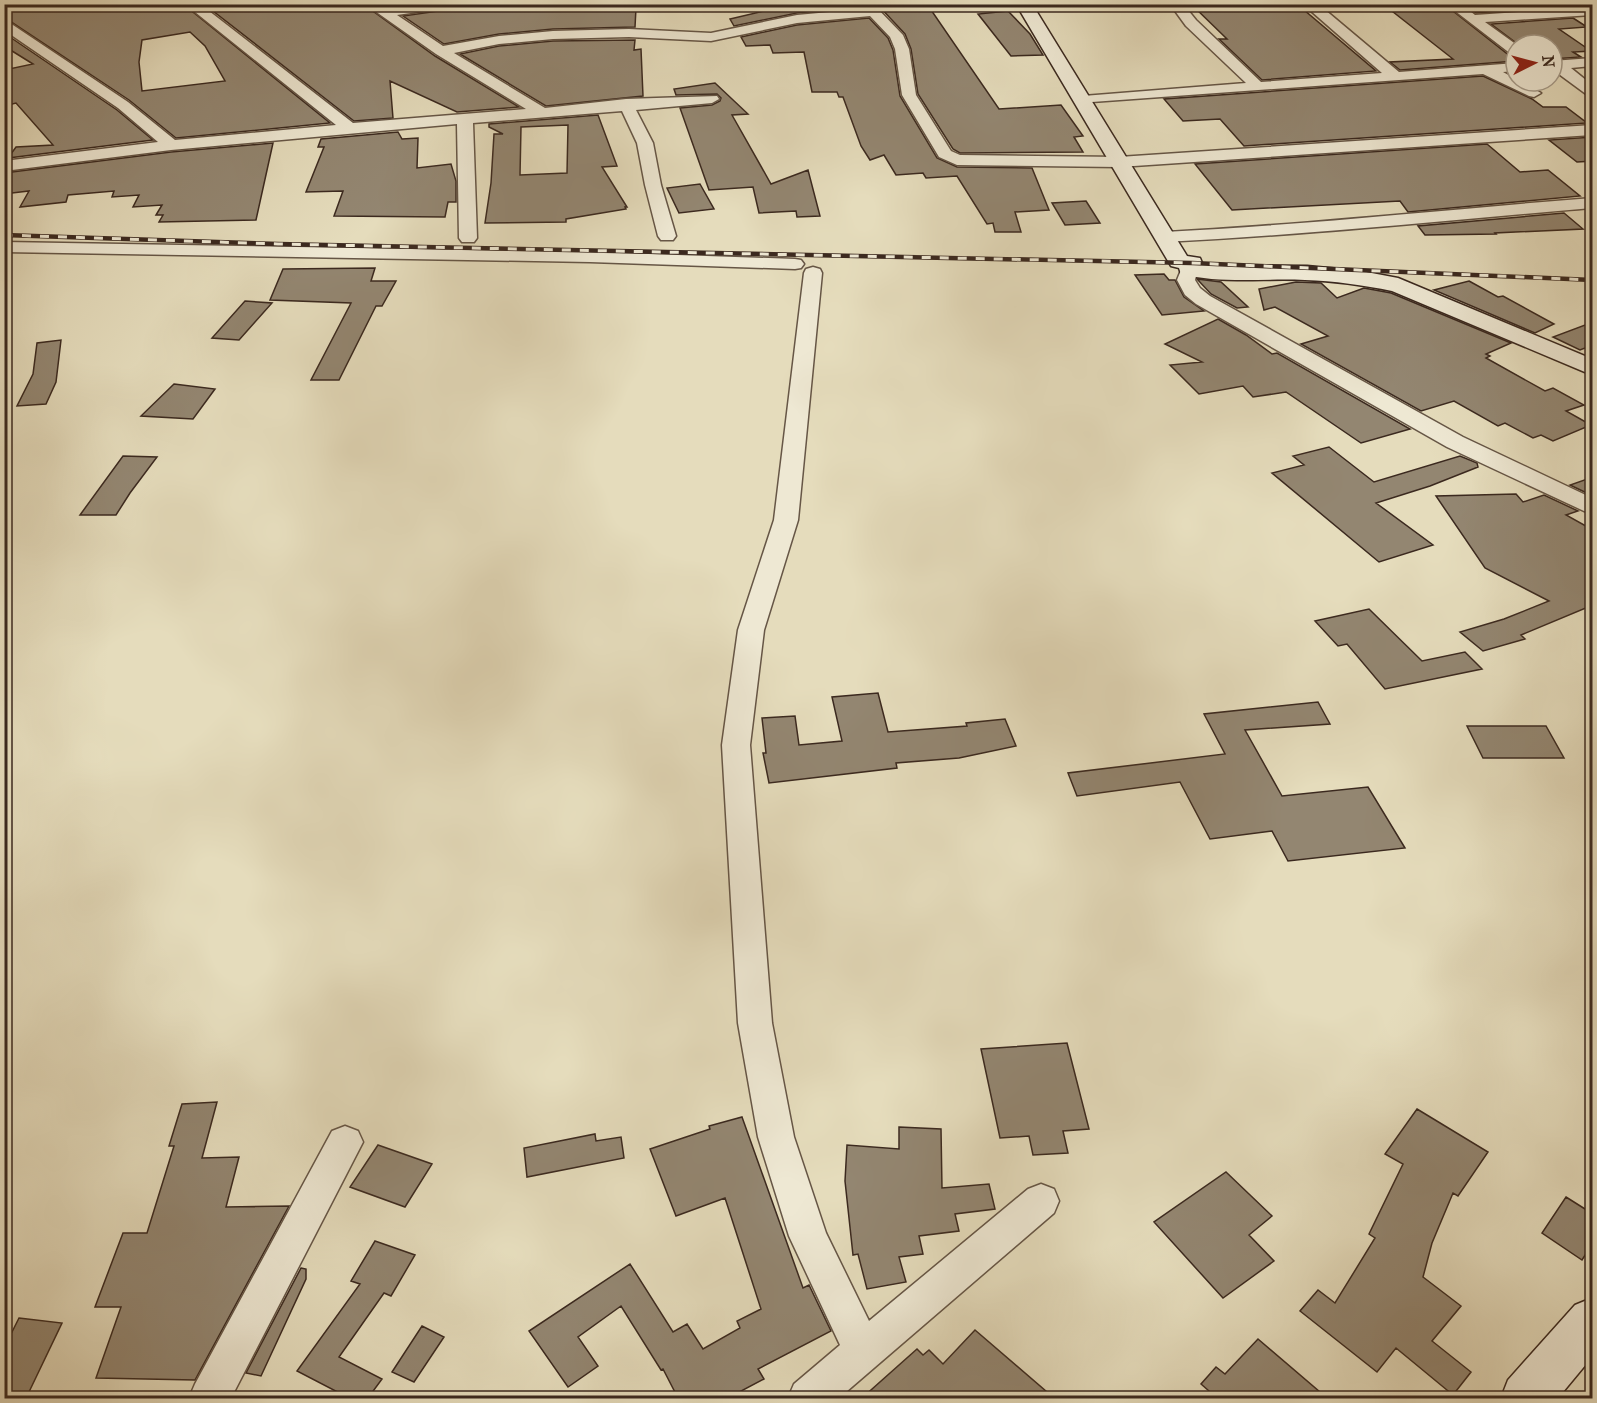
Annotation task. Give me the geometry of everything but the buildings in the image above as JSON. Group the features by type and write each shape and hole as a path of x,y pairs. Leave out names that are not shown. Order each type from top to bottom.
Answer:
{"street":[{"path":"191,4 350,128"},
{"path":"370,4 441,51 541,112"},
{"path":"385,13 445,4"},
{"path":"1024,4 1179,261 1192,263 1186,280 1192,291 1203,300 1455,442 1593,506"},
{"path":"1176,4 1191,23 1257,87"},
{"path":"1309,4 1395,76"},
{"path":"1452,4 1504,42"},
{"path":"441,51 499,40 553,35 629,33 711,37 868,8 896,35 902,49 909,95 945,154 971,161 1119,162 1593,130"},
{"path":"1473,19 1593,11"},
{"path":"4,23 123,105 171,145"},
{"path":"1564,64 1593,62"},
{"path":"1083,100 1504,68"},
{"path":"1486,69 1504,78"},
{"path":"1564,71 1591,91"},
{"path":"4,166 171,145 350,128 465,120 626,104 712,99"},
{"path":"626,104 645,143 653,185 667,236"},
{"path":"465,120 468,238"},
{"path":"1164,237 1283,231 1371,220 1593,204"},
{"path":"4,247 590,257 804,268 786,520 751,630 736,745 755,1023 776,1137 808,1236 863,1352"},
{"path":"1189,269 1203,272 1307,273 1360,278 1398,285 1593,368"},
{"path":"209,1398 345,1142"},
{"path":"808,1398 1041,1201"},
{"path":"1526,1398 1593,1321"}],"railway":[{"path":"4,235 278,244 1192,263 1592,280"}]}
